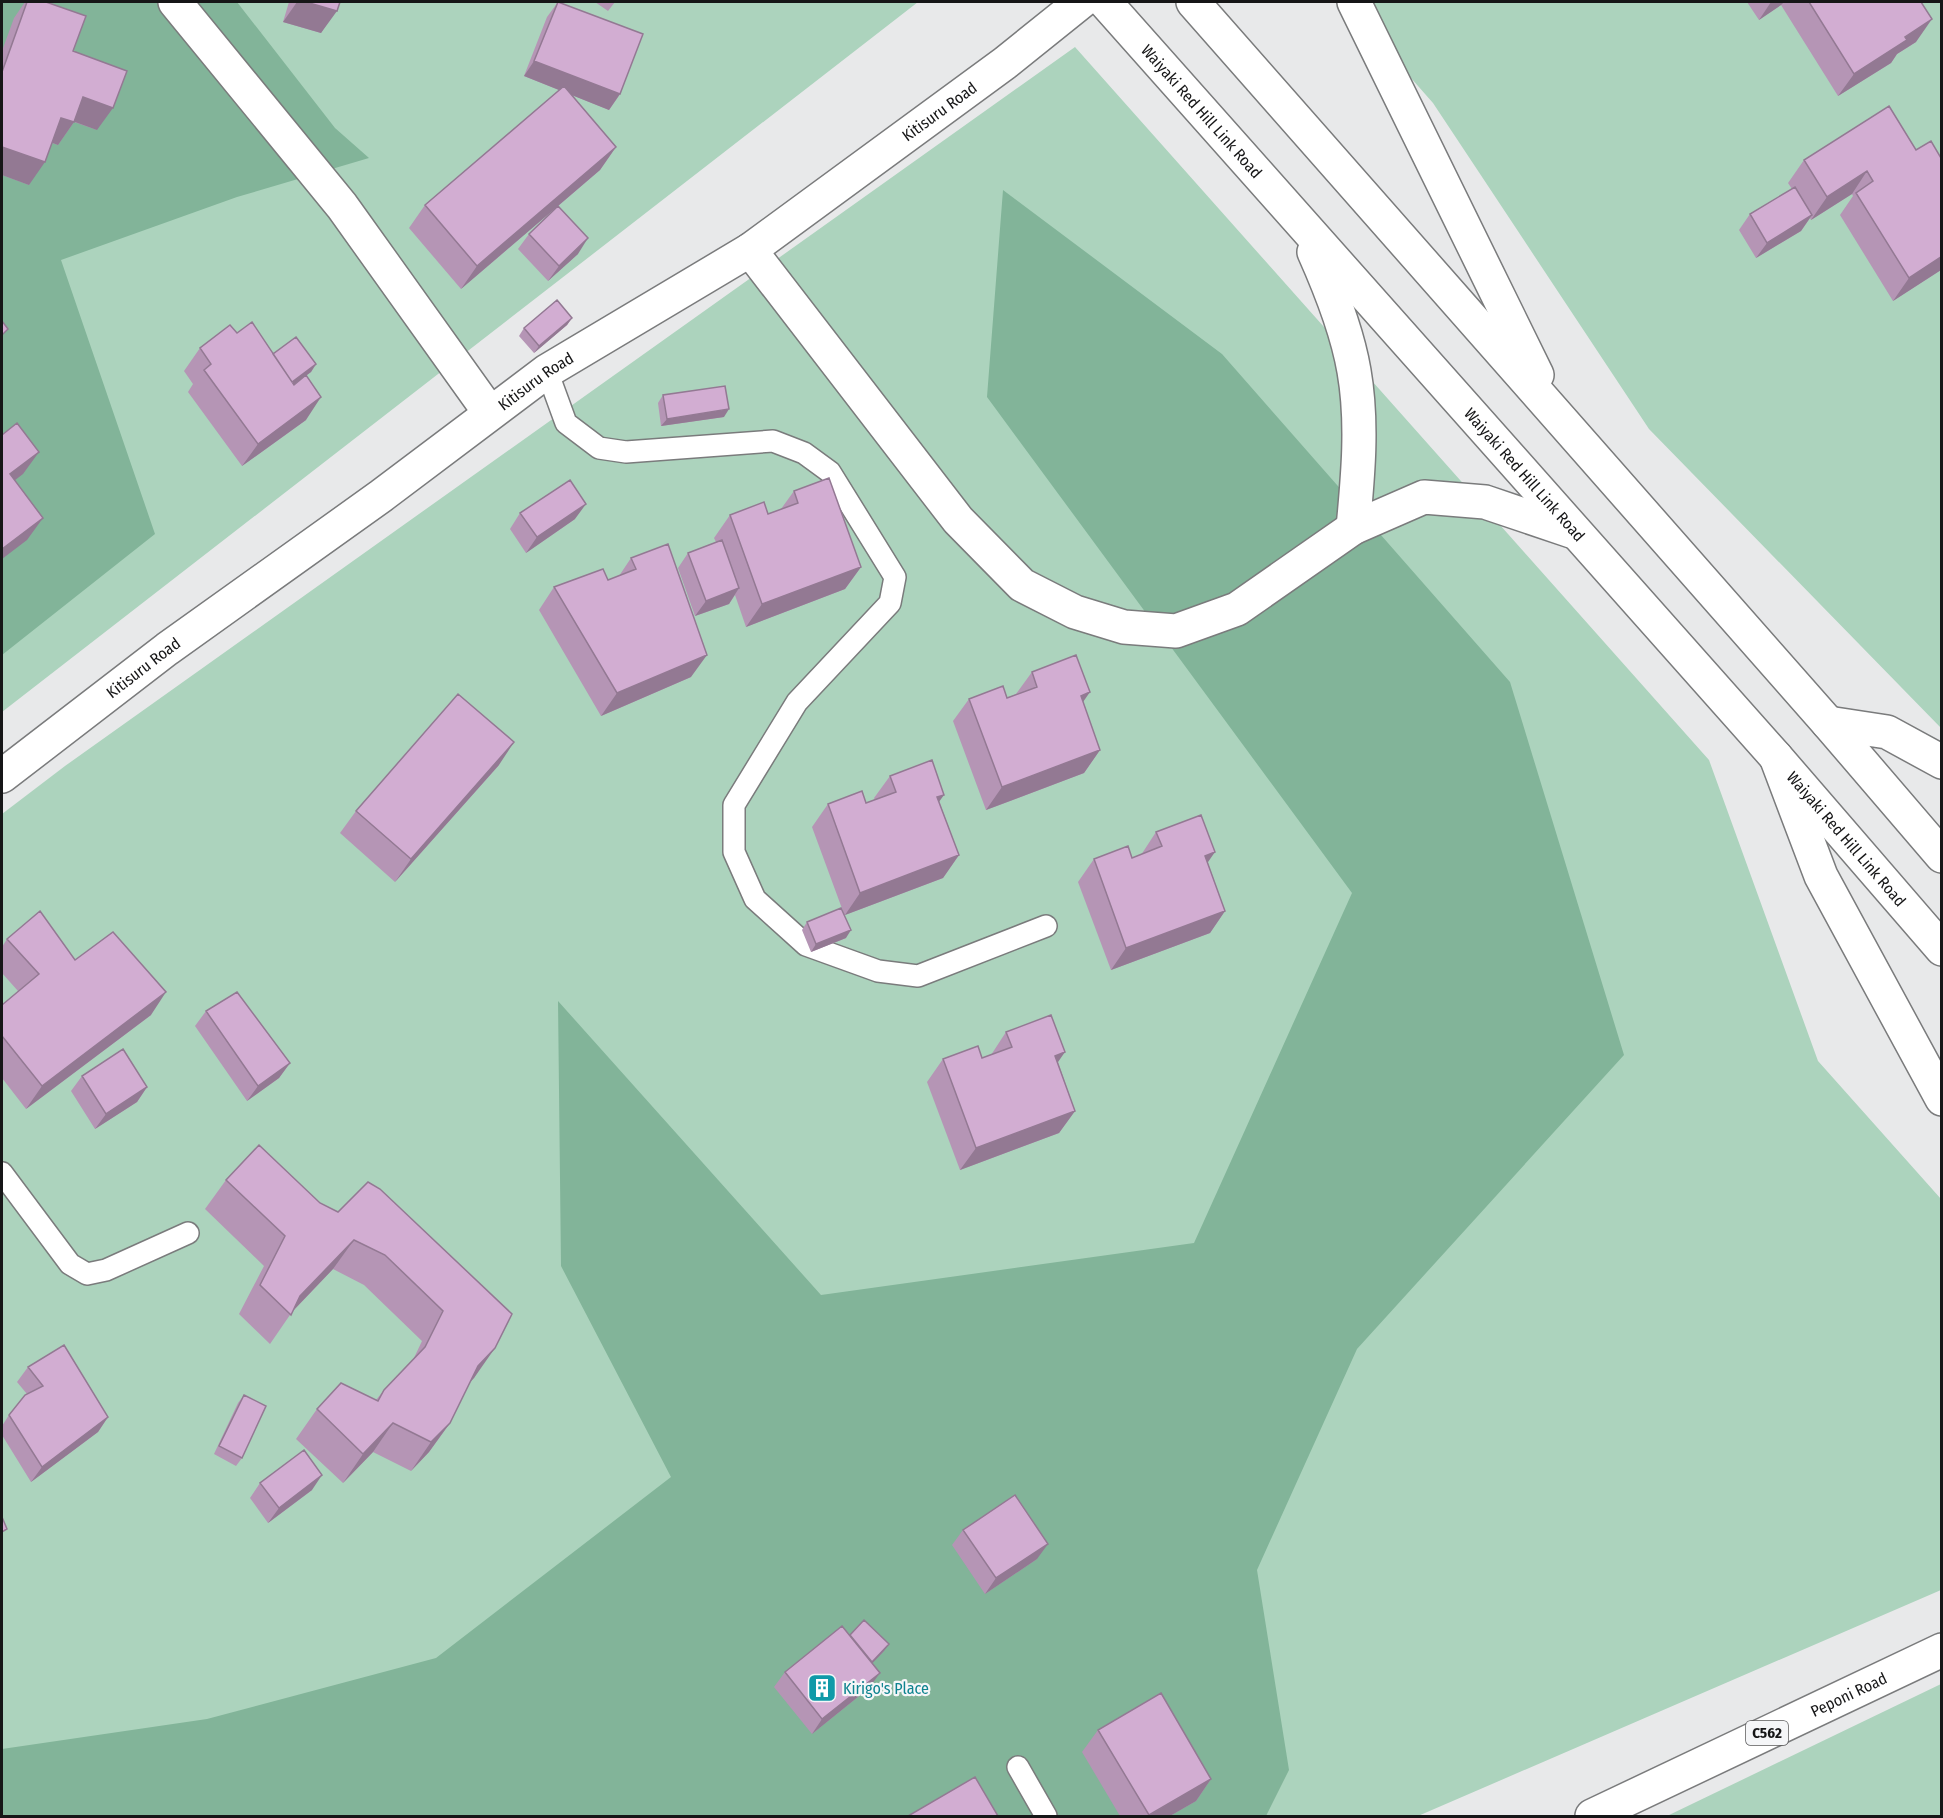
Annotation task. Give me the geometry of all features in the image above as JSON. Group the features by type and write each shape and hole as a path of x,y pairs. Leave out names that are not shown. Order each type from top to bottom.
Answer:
{"main road":[{"path":"175,2 342,206 490,413"},
{"name":"Waiyaki Red Hill Link Road","path":"1104,2 1573,532 1776,757 1941,949"},
{"path":"1193,2 1828,723 1941,856"},
{"path":"1354,2 1556,414"},
{"name":"Kitisuru Road","path":"2,776 167,649 381,496 547,371 750,250 1005,63 1076,6"},
{"path":"1302,224 1329,285 1345,333 1354,372 1358,470 1353,528"},
{"path":"750,250 958,520 1022,585 1075,612 1124,627 1176,631 1238,609 1353,528 1424,497 1450,497 1485,502 1573,532"},
{"path":"1828,723 1887,732 1941,762"},
{"path":"1776,757 1821,876 1941,1099"},
{"name":"Peponi Road","path":"1592,1816 1941,1650"}],"lane":[{"path":"547,371 566,423 599,448 626,452 773,441 804,453 830,472 895,577 890,603 797,702 734,805 734,852 755,899 806,945 878,970 918,976 1046,926"},
{"path":"2,1173 70,1264 87,1274 106,1270 188,1233"},
{"path":"1018,1767 1046,1816"}],"green space":[{"path":"2,2 918,2 2,712"},
{"path":"2,2 237,2 335,128 369,158 237,197 61,260 155,534 2,655"},
{"path":"1344,2 1941,2 1941,728 1649,429 1433,103"},
{"path":"1075,47 1709,760 1818,1061 1941,1199 1941,1590 1418,1816 2,1816 2,814 65,766"},
{"path":"1003,190 1222,354 1510,682 1624,1055 1357,1349 1257,1570 1289,1770 1266,1816 2,1816 2,1749 207,1719 436,1658 671,1477 561,1266 558,1001 821,1295 1194,1243 1352,893 987,397"},
{"path":"1941,1684 1941,1816 1667,1816"}],"building":[{"path":"27,2 46,2 86,16 73,51 127,71 113,108 83,97 74,122 61,118 45,162 2,147 2,72"},
{"path":"306,2 340,2 337,11"},
{"path":"558,2 643,34 620,94 534,61"},
{"path":"1809,2 1921,2 1932,19 1905,37 1907,40 1854,74"},
{"path":"564,86 616,147 477,266 425,205"},
{"path":"1889,106 1916,150 1931,141 1941,158 1941,257 1909,278 1856,193 1873,181 1867,171 1827,197 1804,160"},
{"path":"1795,187 1812,215 1767,243 1750,214"},
{"path":"558,206 588,238 559,266 529,234"},
{"path":"557,300 572,318 539,346 524,328"},
{"path":"2,321 8,329 2,335"},
{"path":"252,322 294,385 306,375 321,397 258,444 204,370 211,364 200,348 230,325 237,333"},
{"path":"296,337 316,364 292,382 273,354"},
{"path":"725,386 729,409 667,419 663,395"},
{"path":"17,423 39,452 10,474 43,518 2,549 2,435"},
{"path":"829,478 861,567 762,604 730,515 764,502 768,514 798,503 794,491"},
{"path":"570,480 586,504 537,537 520,513"},
{"path":"722,540 739,588 706,601 688,553"},
{"path":"668,544 707,655 617,693 554,587 603,569 608,580 636,569 631,558"},
{"path":"1076,655 1090,692 1081,696 1100,750 1002,787 969,699 1003,686 1007,698 1037,687 1032,672"},
{"path":"458,694 514,742 411,859 356,811"},
{"path":"932,760 944,795 937,797 959,855 860,893 828,804 862,791 866,803 896,792 890,776"},
{"path":"1201,815 1215,852 1205,856 1225,911 1126,948 1094,859 1128,846 1132,858 1162,846 1156,832"},
{"path":"841,908 851,930 816,944 807,922"},
{"path":"40,911 75,960 113,932 166,992 42,1086 2,1036 2,1005 39,974 7,939"},
{"path":"237,992 290,1063 258,1086 206,1011"},
{"path":"1051,1015 1065,1052 1055,1056 1075,1111 976,1148 943,1059 978,1046 982,1058 1012,1047 1006,1032"},
{"path":"123,1049 147,1087 106,1114 82,1076"},
{"path":"259,1145 320,1203 338,1212 368,1182 380,1189 512,1314 495,1348 478,1366 450,1423 431,1442 393,1423 363,1454 317,1409 341,1383 378,1401 384,1390 425,1347 443,1311 385,1255 354,1240 300,1296 291,1315 260,1285 285,1236 226,1180"},
{"path":"64,1345 108,1417 42,1467 9,1415 25,1395 43,1386 28,1367"},
{"path":"244,1395 266,1406 242,1458 219,1446"},
{"path":"304,1450 322,1475 279,1508 260,1483"},
{"path":"1015,1495 1048,1544 996,1578 963,1530"},
{"path":"2,1517 7,1529 2,1532"},
{"path":"864,1620 889,1644 872,1662 850,1635"},
{"name":"Kirigo's Place","path":"842,1626 880,1673 822,1719 785,1672"},
{"path":"1161,1693 1211,1779 1149,1815 1098,1730"},
{"path":"975,1777 998,1816 908,1816"}],"place":[{"name":"Kirigo's Place","path":"822,1688"}]}
